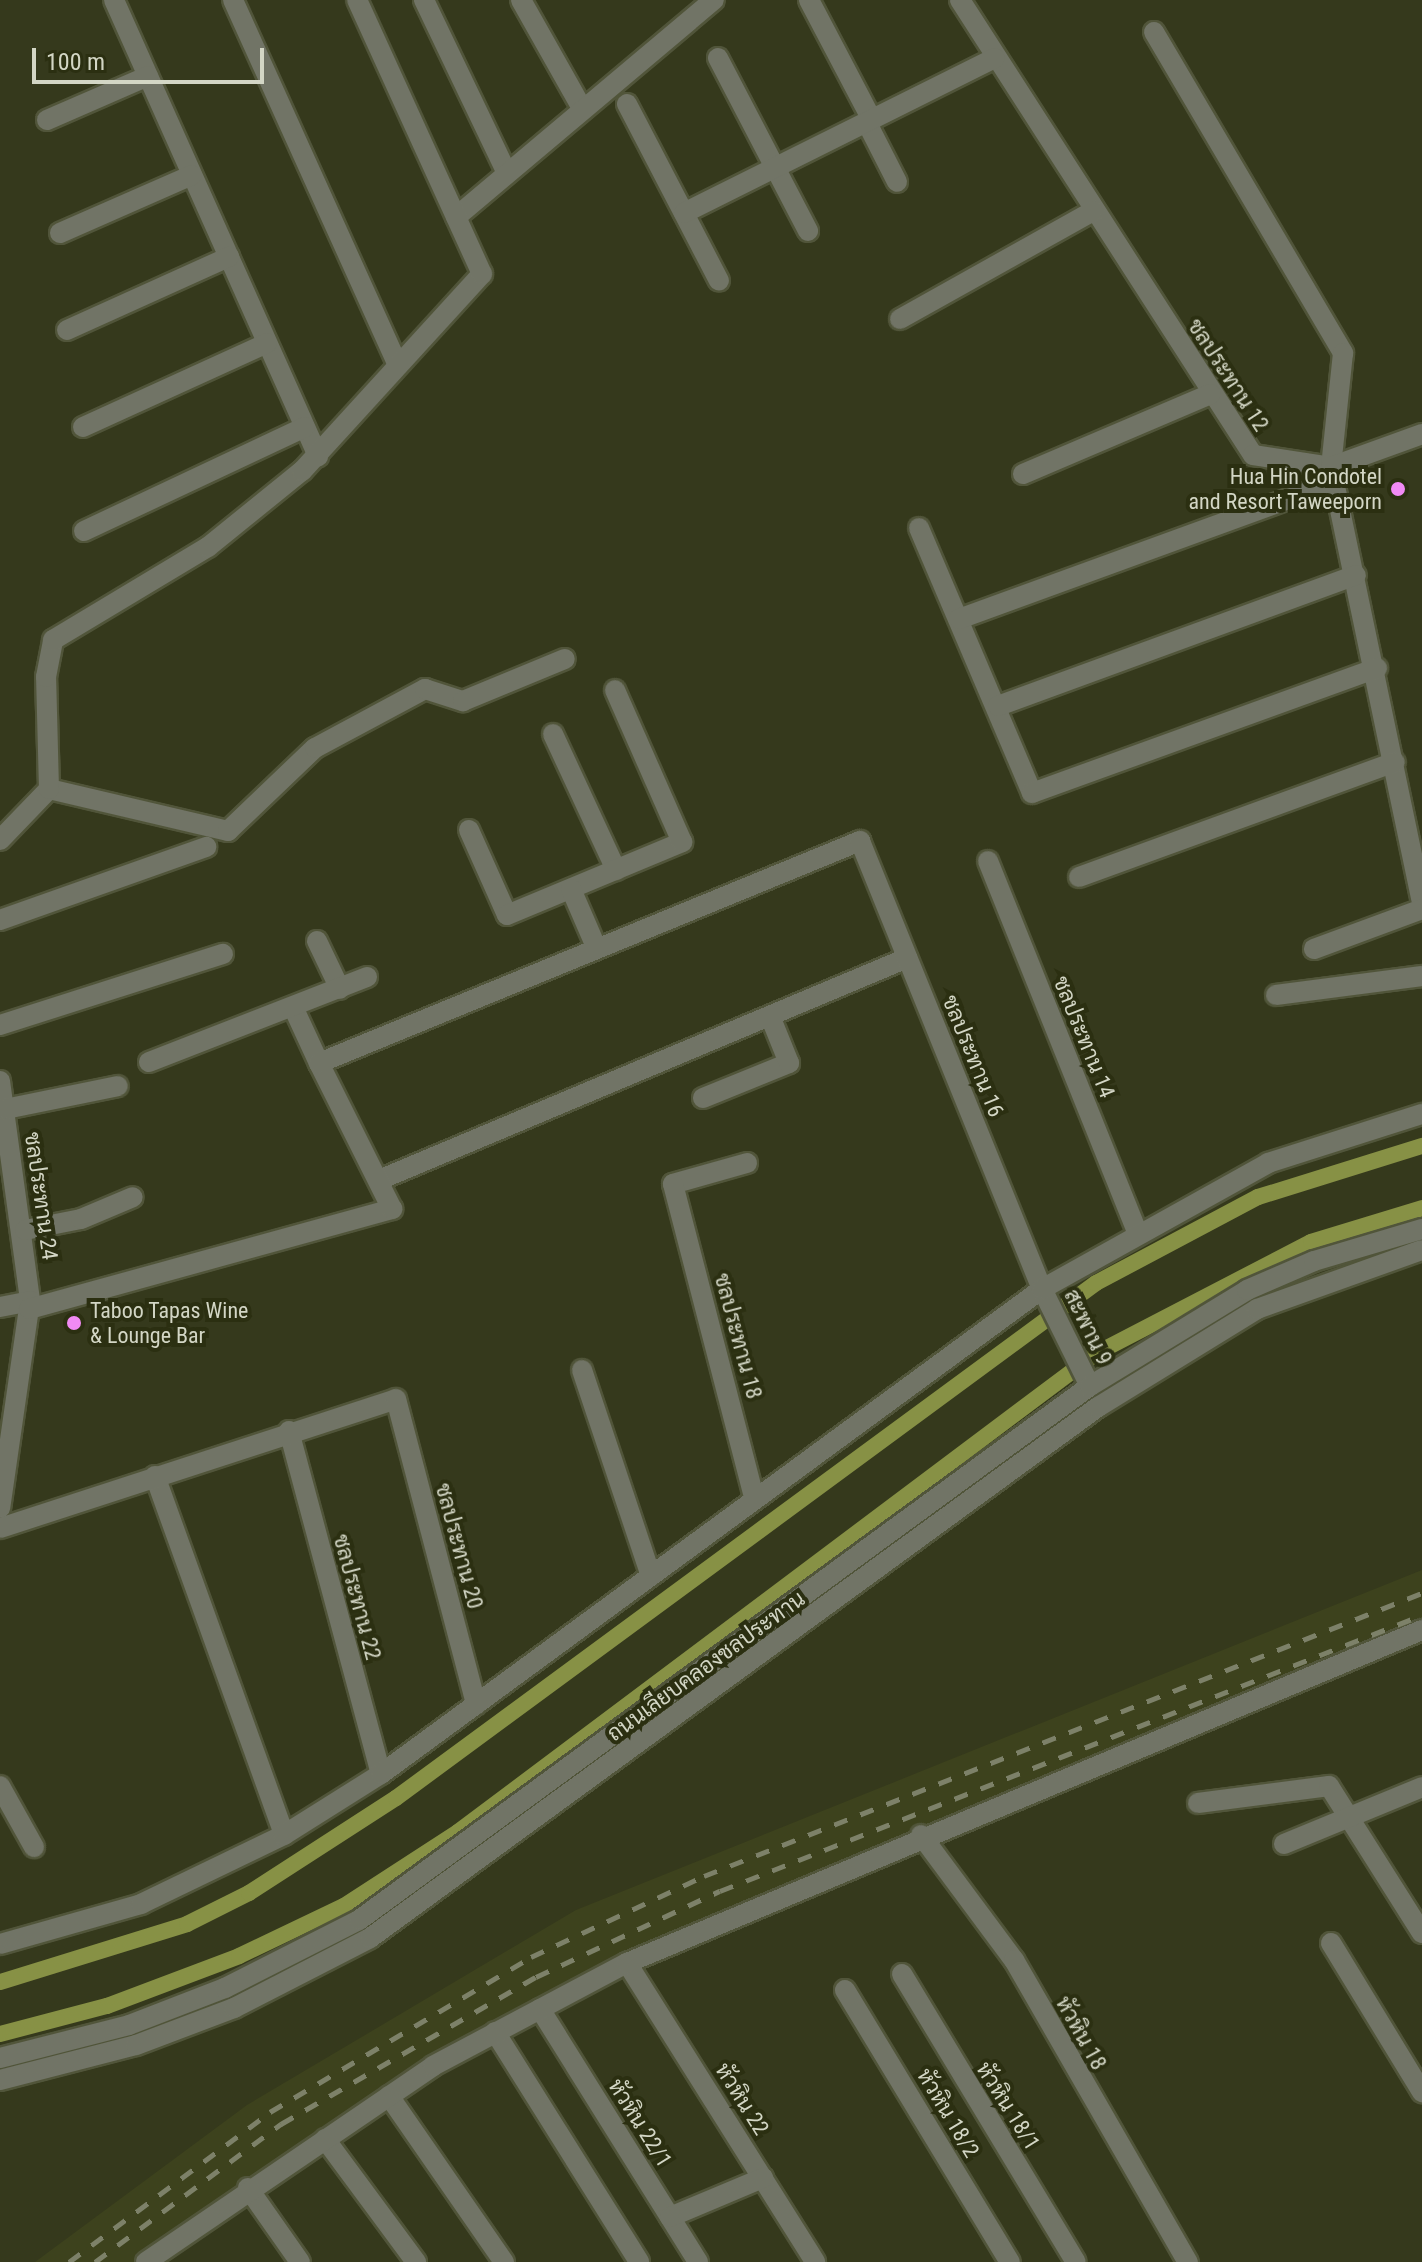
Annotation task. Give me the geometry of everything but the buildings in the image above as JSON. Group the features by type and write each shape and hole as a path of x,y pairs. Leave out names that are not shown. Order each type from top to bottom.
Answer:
{"street":[{"path":"114,0 318,456"},
{"path":"233,0 398,365"},
{"path":"0,840 49,789 46,677 53,640 208,547 318,456 482,274 357,0"},
{"path":"424,0 507,173"},
{"path":"521,0 583,110"},
{"path":"809,0 897,182"},
{"name":"ชลประทาน 12","path":"960,0 1093,211 1253,455 1333,474"},
{"path":"456,217 701,5"},
{"path":"1154,32 1343,353 1333,474 1377,668 1422,902"},
{"path":"718,58 808,231"},
{"path":"684,213 995,58"},
{"path":"47,120 148,76"},
{"path":"627,104 719,281"},
{"path":"60,233 192,175"},
{"path":"900,319 1093,211"},
{"path":"67,330 229,257"},
{"path":"83,427 267,343"},
{"path":"1023,474 1211,394"},
{"path":"84,531 305,427"},
{"path":"959,619 1333,474 1422,434"},
{"path":"919,528 998,706 1032,793 1377,668"},
{"path":"998,706 1356,575"},
{"path":"49,789 228,831 315,748 425,689 463,701 565,659"},
{"path":"469,830 507,915 682,842 615,690"},
{"path":"553,734 616,870"},
{"path":"1079,877 1395,762"},
{"name":"ชลประทาน 16","path":"597,949 860,841 1042,1289"},
{"path":"0,920 206,847"},
{"name":"ชลประทาน 14","path":"988,861 1136,1230"},
{"path":"319,1063 597,949 571,889"},
{"path":"1314,949 1422,909"},
{"path":"317,941 340,989"},
{"path":"0,1025 223,954"},
{"path":"379,1180 907,958"},
{"path":"1276,995 1422,976"},
{"path":"149,1062 294,1009 367,977"},
{"path":"0,1307 29,1305 392,1209 294,1009"},
{"path":"703,1098 789,1063 770,1016"},
{"name":"ชลประทาน 24","path":"0,1081 25,1230 29,1305 0,1508"},
{"path":"5,1109 118,1086"},
{"path":"0,1944 141,1904 284,1835 381,1774 1042,1289 1136,1230 1268,1163 1422,1114"},
{"name":"ชลประทาน 18","path":"747,1163 673,1184 755,1500"},
{"path":"25,1230 81,1219 133,1197"},
{"name":"ถนนเลียบคลองชลประทาน","path":"0,2058 129,2025 225,1988 359,1920 1090,1386 1247,1290 1314,1261 1422,1229"},
{"name":"ถนนเลียบคลองชลประทาน","path":"0,2080 136,2045 220,2014 370,1938 1098,1407 1257,1309 1422,1250"},
{"name":"สะพาน 9","path":"1042,1289 1090,1386"},
{"path":"582,1370 651,1576"},
{"name":"ชลประทาน 20","path":"289,1431 396,1399 476,1705"},
{"path":"0,1528 289,1431"},
{"name":"ชลประทาน 22","path":"289,1431 381,1774"},
{"path":"155,1476 284,1835"},
{"path":"146,2262 173,2254 248,2188 389,2096 495,2032 627,1963 921,1835 1422,1630"},
{"path":"1198,1803 1324,1785 1422,1933"},
{"path":"0,1786 34,1847"},
{"path":"1284,1844 1422,1787"},
{"name":"หัวหิน 18","path":"921,1835 1014,1960 1188,2262"},
{"path":"1331,1943 1415,2059 1422,2092"},
{"name":"หัวหิน 22","path":"627,1963 815,2262"},
{"name":"หัวหิน 18/1","path":"902,1974 1076,2262"},
{"name":"หัวหิน 18/2","path":"845,1990 1010,2262"},
{"name":"หัวหิน 22/1","path":"540,2009 698,2262"},
{"path":"495,2032 639,2262"},
{"path":"389,2096 504,2262"},
{"path":"325,2139 416,2262"},
{"path":"670,2217 763,2178"},
{"path":"248,2188 300,2262"}],"shaded area":[{"path":"1422,1570 1422,1623 625,1951 264,2170 134,2262 35,2262 247,2105 576,1910"}],"waterway":[{"path":"0,1982 187,1924 249,1893 396,1798 1096,1283 1258,1197 1422,1146"},
{"path":"0,2034 107,2006 239,1956 344,1906 458,1832 1095,1354 1311,1242 1422,1208"}],"railway":[{"path":"69,2262 270,2112 531,1957 704,1876 1422,1593"},
{"path":"95,2262 281,2124 536,1977 720,1891 1422,1615"}],"place":[{"name":"Hua Hin Condotel and Resort Taweeporn","path":"1398,489"},
{"name":"Taboo Tapas Wine & Lounge Bar","path":"74,1323"}]}
